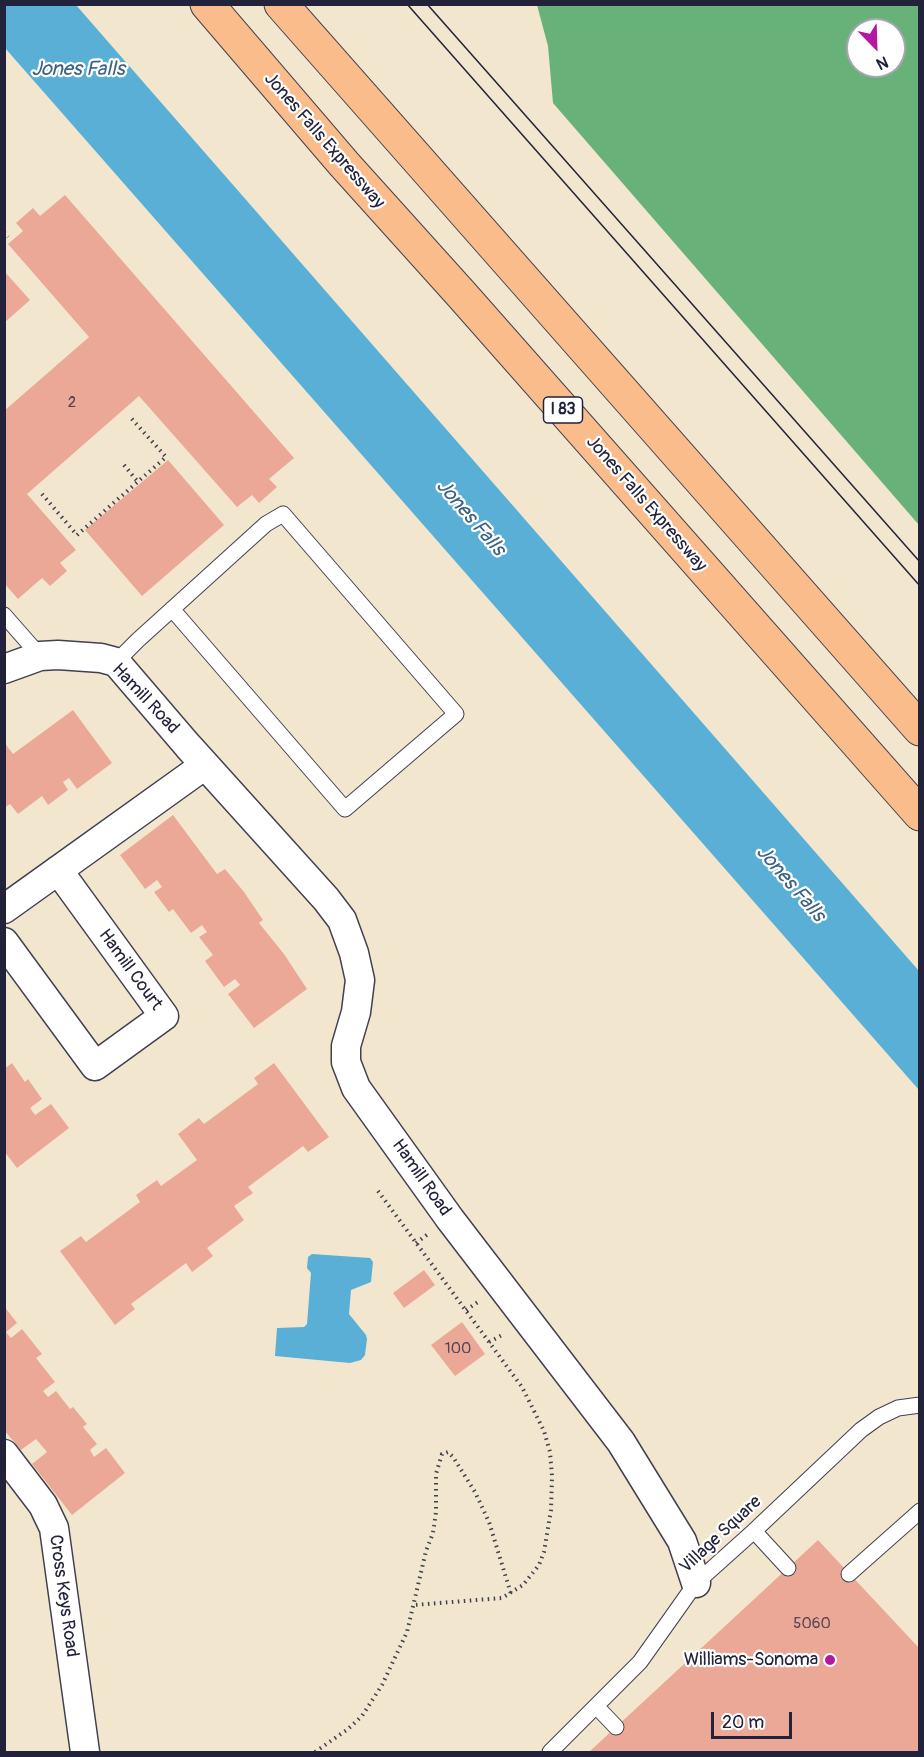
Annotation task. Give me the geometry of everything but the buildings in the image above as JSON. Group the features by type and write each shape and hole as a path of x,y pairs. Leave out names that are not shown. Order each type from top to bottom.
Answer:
{"highway":[{"name":"Jones Falls Expressway","path":"207,4 344,165 462,295 920,814"},
{"path":"281,4 920,729"}],"street":[{"name":"Hamill Road","path":"4,669 40,656 82,656 116,662 326,899 342,920 354,953 360,980 356,1012 346,1046 346,1062 356,1088 450,1219 621,1442 682,1541 696,1583"},
{"path":"4,909 205,765"},
{"name":"Hamill Court","path":"4,942 95,1066 164,1016 58,870"},
{"name":"Cross Keys Road","path":"4,1454 43,1505 54,1528 85,1752"}],"lane":[{"path":"116,662 172,609 266,524 283,514 456,714 345,808 172,609"},
{"path":"4,615 40,656"},
{"name":"Village Square","path":"550,1752 651,1648 696,1583 861,1430 879,1417 898,1408 920,1405"},
{"path":"849,1574 920,1511"},
{"path":"754,1531 788,1568"},
{"path":"596,1706 616,1727"}],"path":[{"path":"4,232 8,237"},
{"path":"42,494 77,535 166,457 131,417"},
{"path":"124,465 138,482"},
{"path":"378,1191 522,1387 544,1431 550,1452 552,1476 548,1535 539,1565 523,1585 502,1598 414,1605"},
{"path":"315,1752 348,1729 372,1701 404,1641 426,1551 433,1533 436,1512 436,1474 442,1454 448,1452 463,1471 489,1522 511,1594"}],"green space":[{"path":"537,5 919,5 919,525 553,103 548,46"}],"water":[{"name":"Jones Falls","path":"4,5 76,5 919,971 919,1090 5,48"},
{"path":"312,1254 370,1258 373,1262 371,1282 351,1290 349,1314 367,1339 365,1355 361,1360 350,1363 275,1356 277,1328 304,1327 307,1324 311,1273 307,1268 308,1257"}],"tram line":[{"path":"407,4 920,586"},
{"path":"427,4 920,562"}],"place":[{"name":"Williams-Sonoma","path":"830,1660"}]}
